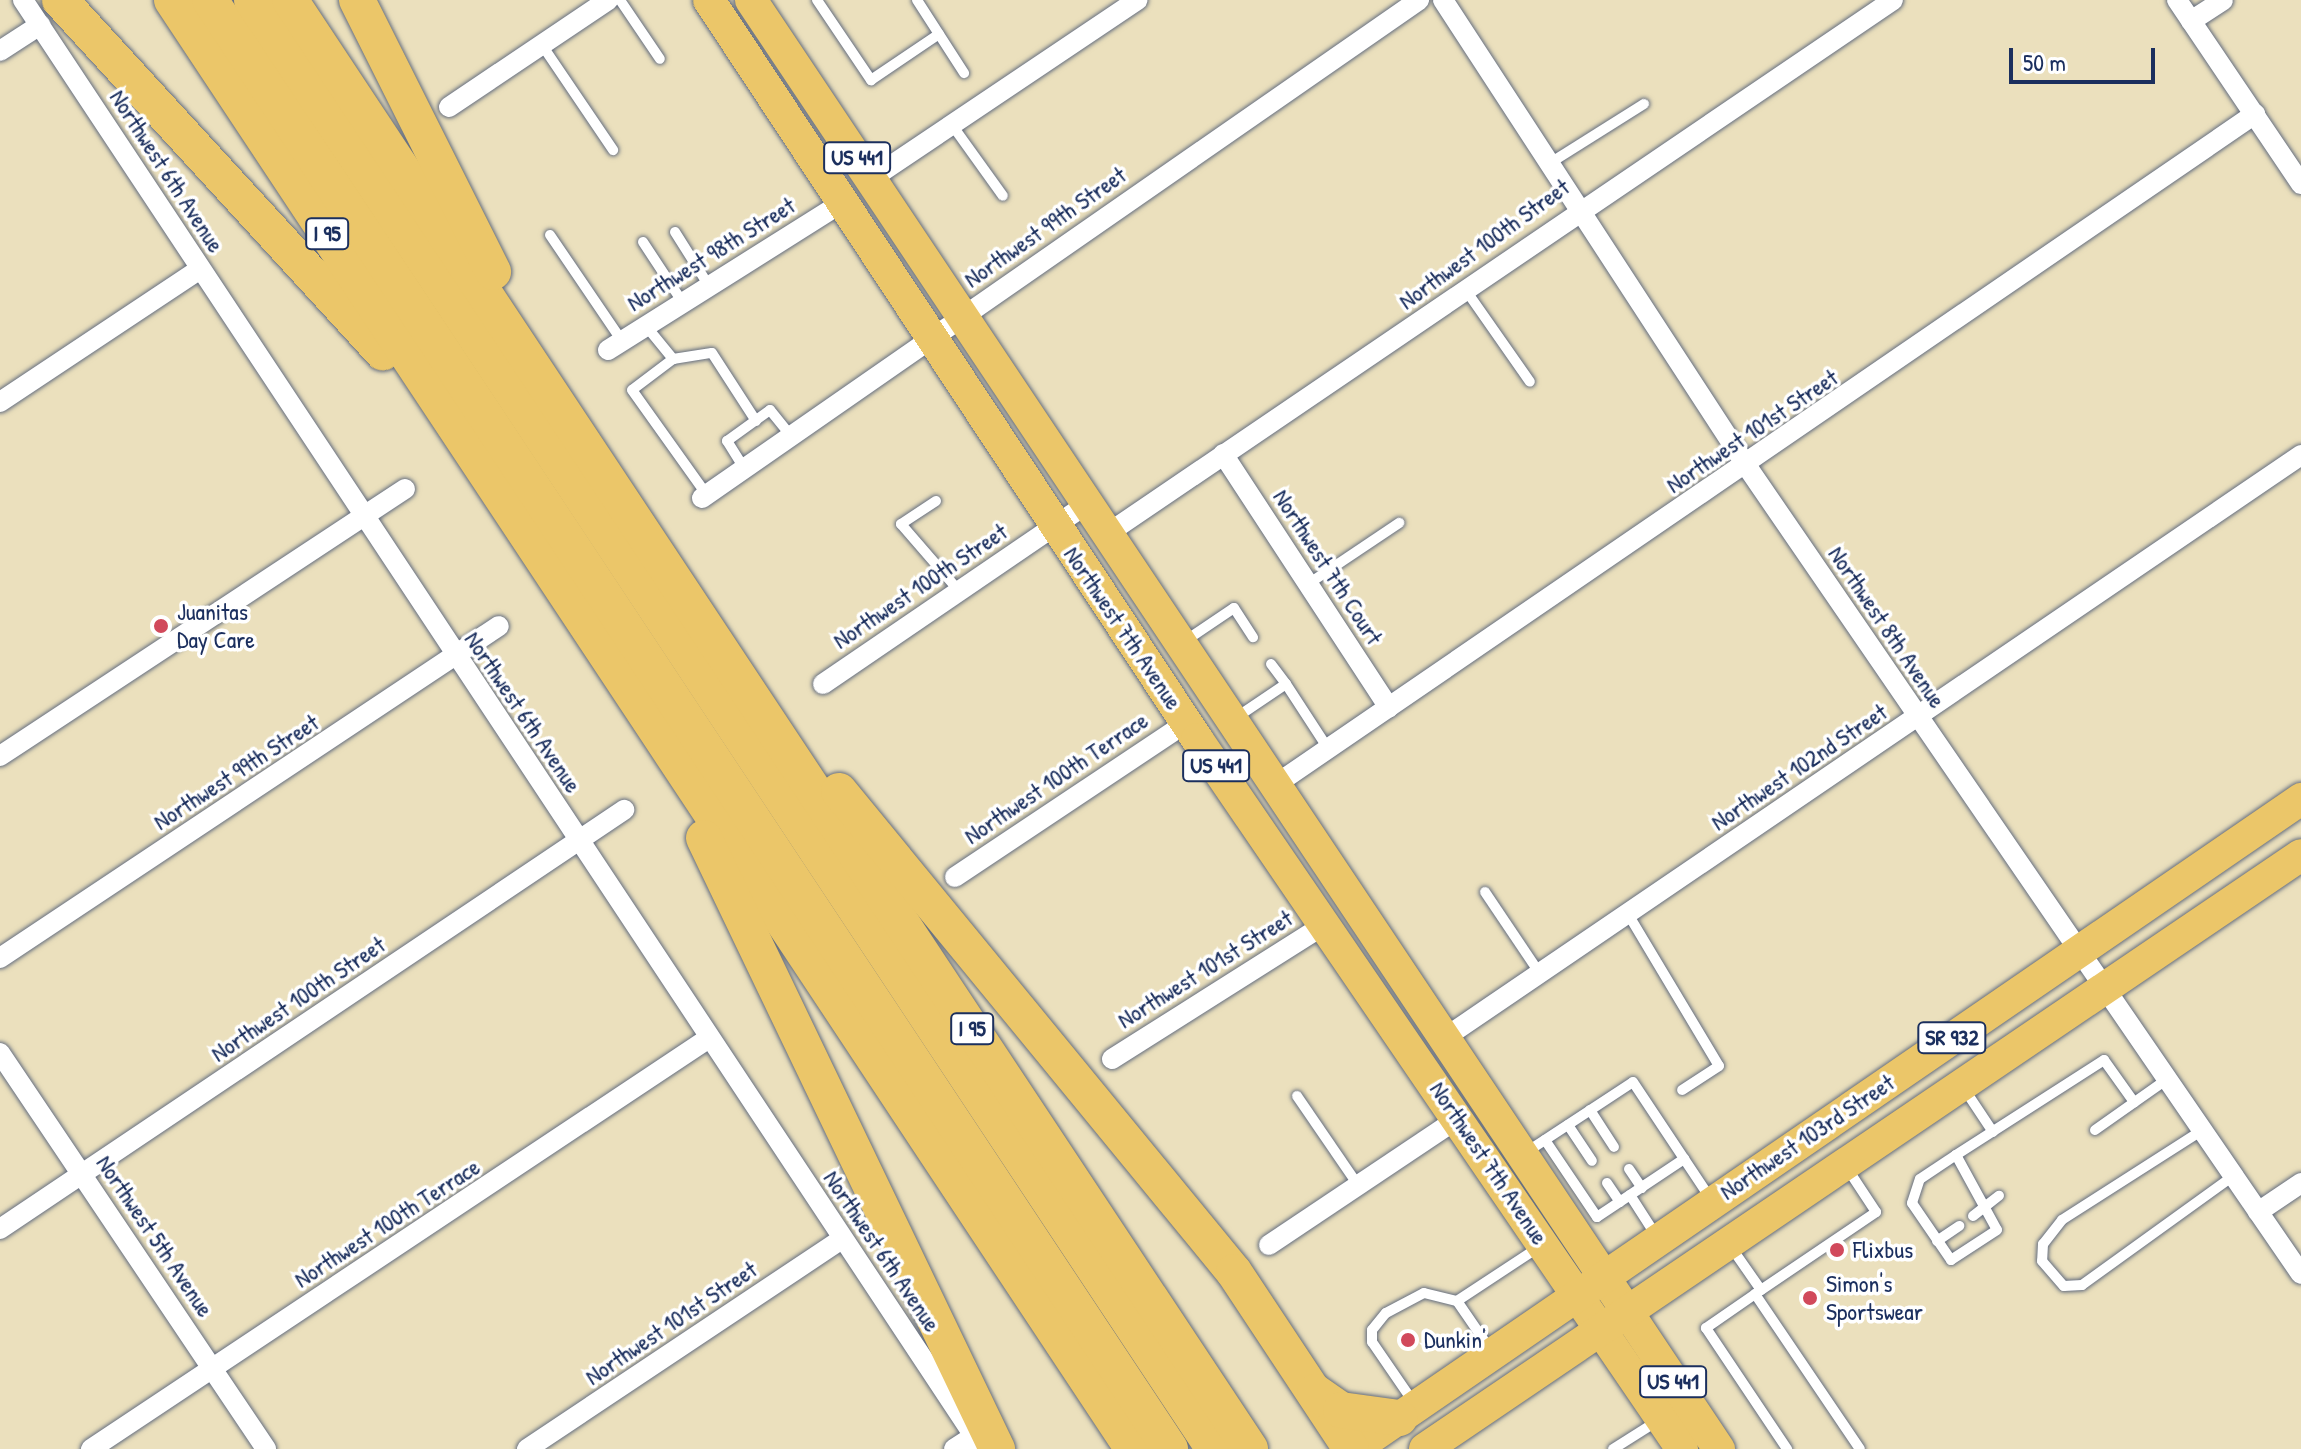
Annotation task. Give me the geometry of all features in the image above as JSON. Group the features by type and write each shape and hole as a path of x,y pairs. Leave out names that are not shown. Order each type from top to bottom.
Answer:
{"highway":[{"name":"I 95","path":"172,0 1133,1449"},
{"path":"210,0 1170,1449"},
{"path":"252,0 1235,1445"},
{"name":"I 95","path":"290,0 702,622 1235,1445"},
{"path":"357,0 566,417"},
{"path":"50,12 266,218 482,468"},
{"path":"702,622 1234,1272 1352,1449"},
{"path":"621,677 787,999 985,1445"},
{"path":"1310,1389 1341,1410 1407,1412"}],"main road":[{"name":"Northwest 7th Avenue","path":"709,0 1186,723 1459,1118 1571,1231"},
{"name":"Northwest 7th Avenue","path":"761,4 871,179 1443,1039 1533,1148 1571,1231 1590,1286 1615,1323 1719,1449"},
{"path":"1143,656 1179,675 1242,770 1275,785"},
{"name":"Northwest 103rd Street","path":"1352,1449 2301,799"},
{"name":"Northwest 103rd Street","path":"1443,1444 1615,1323 2301,855"},
{"path":"1327,923 1358,935 1412,1017 1443,1039"},
{"name":"Northwest 7th Avenue","path":"1615,1323 1662,1418 1682,1449"}],"street":[{"name":"Northwest 6th Avenue","path":"23,0 50,12 200,269 842,1239 985,1445"},
{"path":"449,107 608,0"},
{"path":"871,179 1137,0"},
{"name":"Northwest 99th Street","path":"704,496 1419,0"},
{"name":"Northwest 8th Avenue","path":"1443,0 1748,468 2077,953 2301,1274"},
{"name":"Northwest 100th Street","path":"1107,534 1578,208 1893,0"},
{"path":"2177,0 2301,184"},
{"path":"2191,21 2223,0"},
{"path":"0,51 50,12"},
{"name":"Northwest 101st Street","path":"1275,785 1748,468 2255,114"},
{"name":"Northwest 98th Street","path":"615,346 843,202"},
{"path":"0,402 200,269"},
{"name":"Northwest 7th Court","path":"1223,454 1389,708"},
{"name":"Northwest 102nd Street","path":"1443,1039 2301,455"},
{"path":"0,756 405,489"},
{"name":"Northwest 100th Street","path":"823,684 1087,504"},
{"name":"Northwest 99th Street","path":"0,958 456,659 499,626"},
{"name":"Northwest 100th Terrace","path":"955,877 1186,723"},
{"name":"Northwest 100th Street","path":"0,1229 624,810"},
{"name":"Northwest 101st Street","path":"1112,1059 1327,923"},
{"name":"Northwest 100th Terrace","path":"91,1449 709,1038"},
{"name":"Northwest 5th Avenue","path":"0,1053 266,1449"},
{"path":"1269,1245 1459,1118"},
{"path":"2258,1212 2301,1183"},
{"name":"Northwest 101st Street","path":"527,1449 842,1239"},
{"path":"954,1449 985,1445"}],"lane":[{"path":"620,0 660,59"},
{"path":"817,0 871,80 939,34"},
{"path":"917,0 964,73"},
{"path":"542,45 613,150"},
{"path":"1550,163 1644,104"},
{"path":"952,125 1003,196"},
{"path":"675,232 709,286"},
{"path":"550,235 615,346"},
{"path":"643,242 683,303"},
{"path":"1465,289 1530,382"},
{"path":"646,326 673,359"},
{"path":"704,496 632,390 673,359 712,353 756,421"},
{"path":"744,468 727,441 770,410 791,436"},
{"path":"936,501 901,524 959,591"},
{"path":"1308,584 1399,523"},
{"path":"1180,644 1234,608 1253,637"},
{"path":"1271,664 1329,750"},
{"path":"1232,721 1286,684"},
{"path":"1485,892 1540,974"},
{"path":"1628,914 1719,1066 1682,1090"},
{"path":"1956,1155 1997,1230 1951,1260 1912,1203 1920,1179 1956,1155 2104,1060 2134,1102"},
{"path":"2095,1130 2166,1080"},
{"path":"1533,1148 1633,1082 1713,1202"},
{"path":"1963,1085 1993,1132"},
{"path":"1297,1096 1358,1185"},
{"path":"1590,1110 1614,1147"},
{"path":"1568,1125 1592,1161"},
{"path":"2201,1131 2062,1220 2043,1244 2042,1261 2064,1286 2082,1285 2233,1176"},
{"path":"1407,1412 1372,1342 1372,1330 1415,1296 1457,1301 1620,1202 1684,1159"},
{"path":"1787,1449 1706,1328 1876,1212 1845,1166"},
{"path":"1629,1169 1642,1188"},
{"path":"1607,1183 1620,1202"},
{"path":"1630,1195 1658,1239"},
{"path":"1973,1216 1999,1196"},
{"path":"1937,1241 1959,1226"},
{"path":"1730,1245 1860,1449"},
{"path":"1457,1301 1492,1352"},
{"path":"1613,1449 1662,1418"}],"place":[{"name":"Juanitas Day Care","path":"161,626"},
{"name":"Flixbus","path":"1837,1250"},
{"name":"Simon's Sportswear","path":"1810,1298"},
{"name":"Dunkin'","path":"1408,1340"}]}
